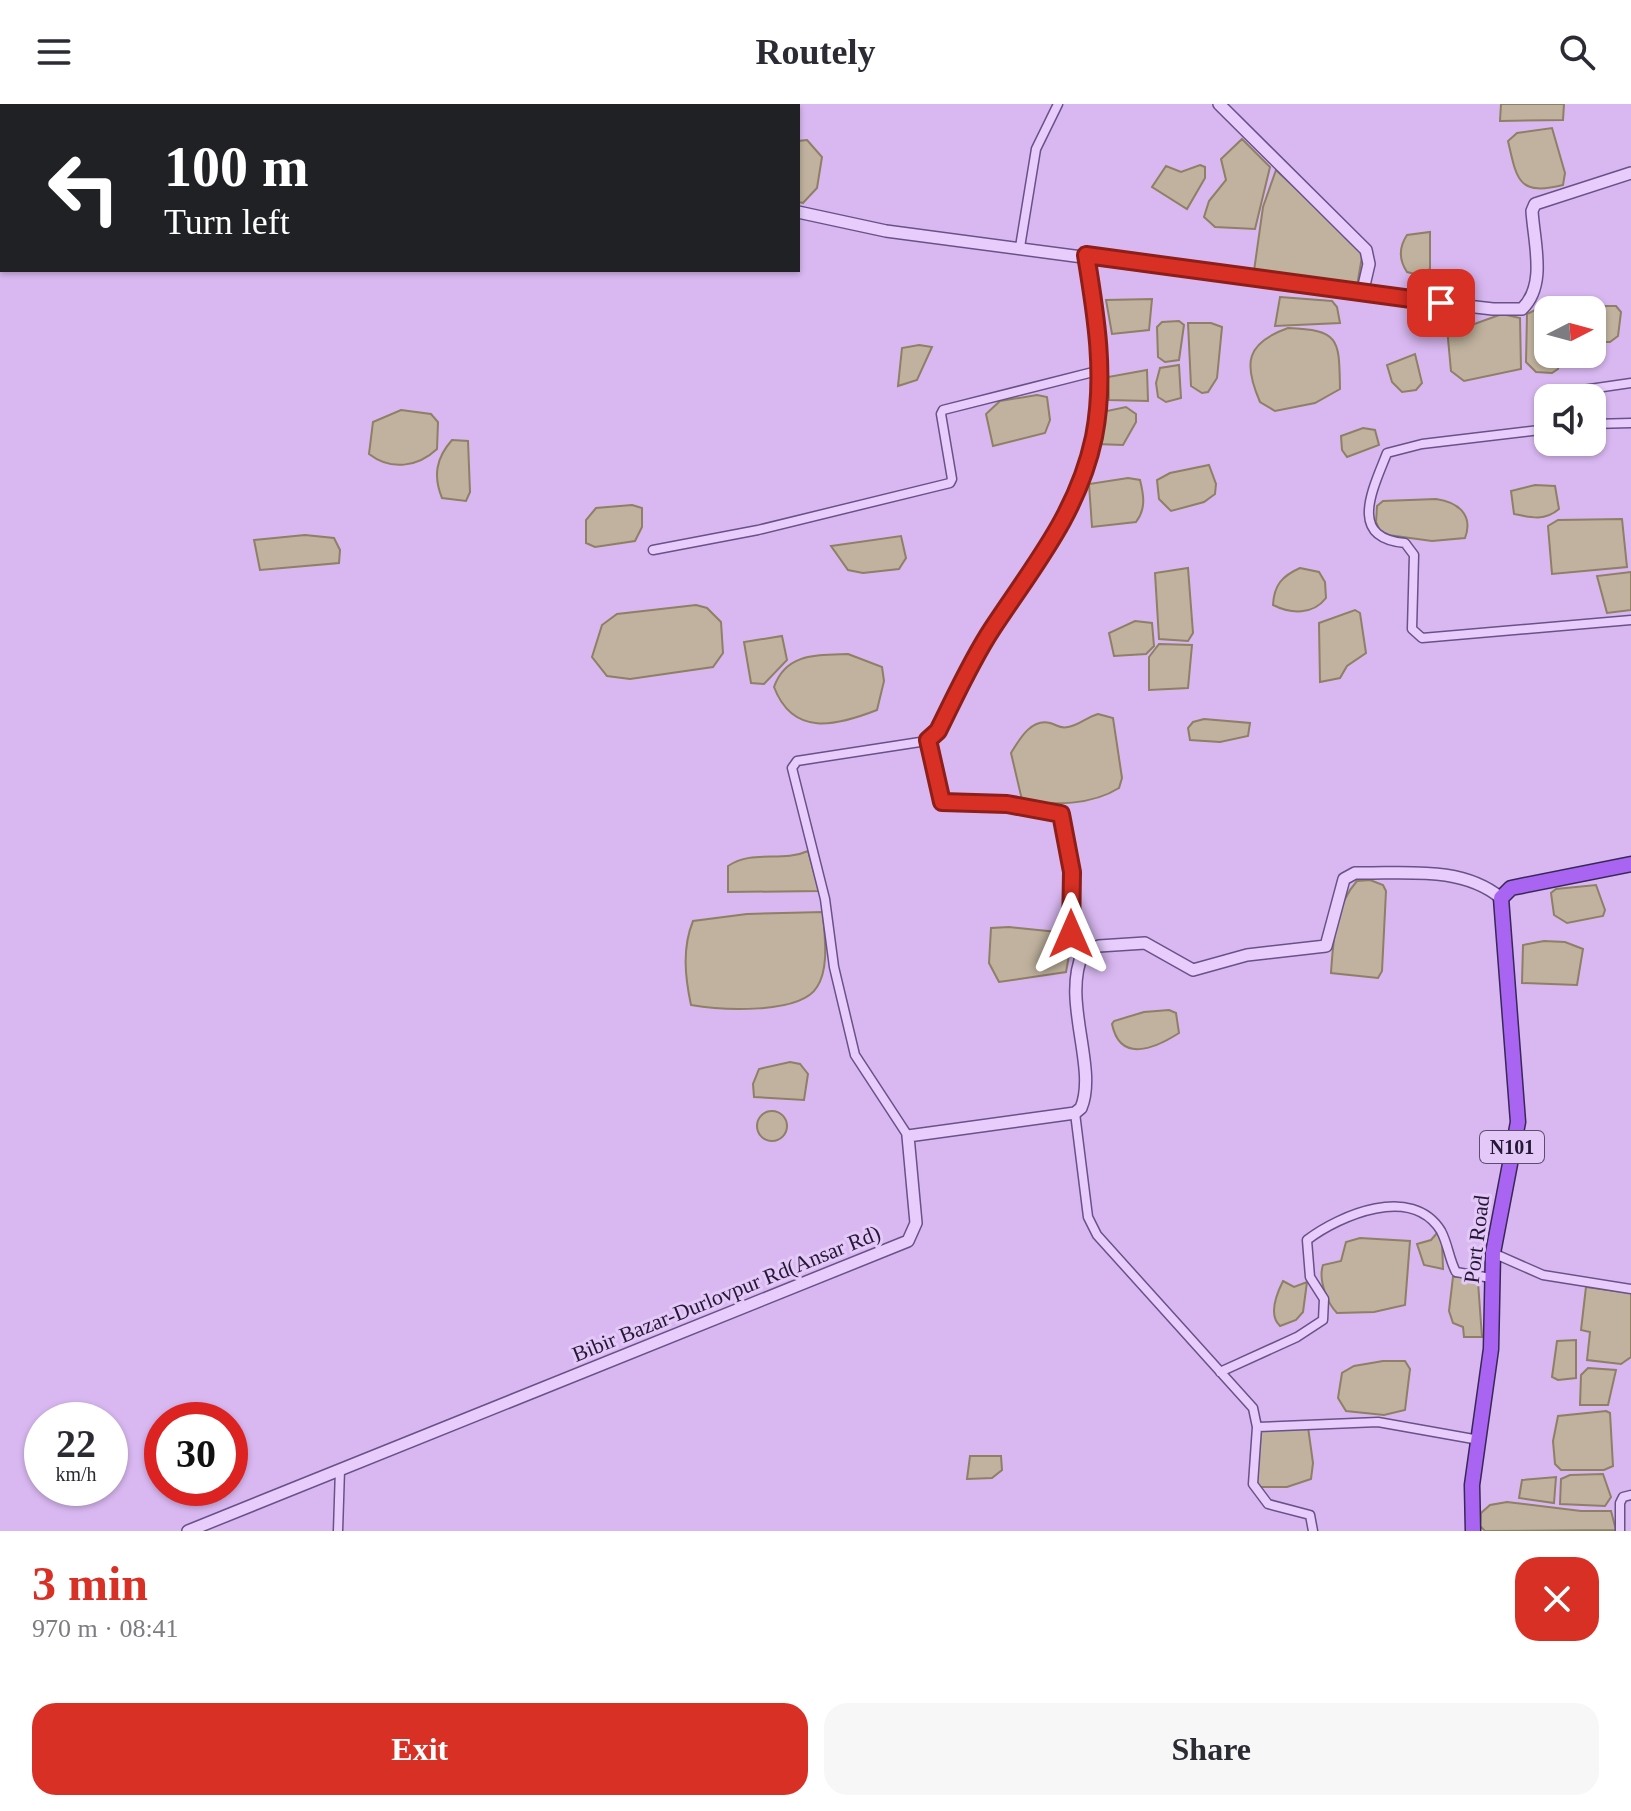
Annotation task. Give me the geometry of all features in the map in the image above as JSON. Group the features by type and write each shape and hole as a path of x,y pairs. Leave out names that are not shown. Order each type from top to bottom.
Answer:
{"highway":[{"path":"1501,898 1511,888 1631,864"},
{"name":"Port Road","path":"1473,1531 1472,1485 1491,1349 1493,1253 1518,1122 1501,898"}],"street":[{"path":"1020,247 1036,149 1058,104"},
{"path":"1219,104 1366,250 1369,264 1362,294"},
{"path":"800,212 886,231 1086,255 1362,294 1493,309 1522,309 1532,299 1538,285 1532,211 1535,204 1631,173"},
{"path":"1075,1113 908,1136 855,1055 834,967 818,869 792,768 797,761 928,740 938,731 990,632 1069,514 1095,434 1101,370 1086,255"},
{"path":"653,550 758,530 950,483 943,410 1101,370"},
{"path":"1606,387 1631,383"},
{"path":"1606,424 1631,423"},
{"path":"1534,431 1422,444 1387,453 1368,503 1368,514 1376,535 1384,541 1405,543 1414,555 1412,629 1422,638 1631,620"},
{"path":"928,740 942,802 1007,804 1061,814 1072,872 1071,934 1080,961"},
{"path":"1313,1531 1310,1515 1268,1504 1253,1484 1252,1455 1257,1427 1253,1408 1097,1235 1086,1203 1075,1113 1084,1101 1076,996 1080,961 1083,953 1099,946 1145,943 1193,970 1247,955 1326,946 1344,879 1355,873 1455,875 1486,886 1501,898"},
{"name":"Bibir Bazar-Durlovpur Rd(Ansar Rd)","path":"188,1531 908,1241 916,1223 908,1136"},
{"path":"1220,1372 1297,1337 1323,1320 1324,1299 1310,1277 1307,1240 1327,1225 1351,1215 1401,1206 1425,1215 1440,1231 1456,1272 1491,1278"},
{"path":"1493,1253 1543,1275 1631,1289"},
{"path":"1257,1427 1378,1422 1479,1440"},
{"path":"338,1531 340,1469"},
{"path":"1620,1531 1620,1503 1623,1497 1631,1495"}],"shaded area":[{"path":"1501,104 1564,104 1563,120 1500,121"},
{"path":"1552,128 1565,173 1563,185 1548,188 1528,186 1517,175 1508,141 1517,133"},
{"path":"1242,139 1270,167 1255,229 1215,227 1204,217 1209,201 1226,180 1221,159"},
{"path":"807,140 822,157 817,188 803,203 800,202 800,141"},
{"path":"1200,165 1205,167 1205,178 1187,209 1152,187 1166,166 1181,172"},
{"path":"1276,170 1363,251 1357,286 1254,271 1263,207"},
{"path":"1430,232 1430,269 1419,275 1407,272 1401,258 1404,240 1407,235"},
{"path":"1280,297 1332,301 1337,307 1340,323 1275,326"},
{"path":"1152,299 1149,330 1112,334 1106,300"},
{"path":"1606,306 1616,306 1621,312 1618,336 1606,342"},
{"path":"1534,310 1534,368 1558,368 1552,373 1536,372 1526,362 1527,314"},
{"path":"1502,314 1520,318 1521,369 1464,381 1451,371 1447,328 1466,327"},
{"path":"1179,321 1184,325 1179,360 1165,362 1158,357 1157,327 1162,322"},
{"path":"1188,323 1211,323 1222,327 1217,378 1208,392 1202,393 1191,386"},
{"path":"1288,328 1318,331 1334,341 1339,359 1340,389 1315,403 1275,411 1260,402 1250,365 1256,348 1264,340"},
{"path":"919,345 932,347 917,380 898,386 902,348"},
{"path":"1415,354 1422,383 1416,390 1402,392 1392,382 1387,365"},
{"path":"1179,365 1181,398 1166,402 1158,397 1156,383 1160,368"},
{"path":"1147,370 1148,401 1109,400 1108,377"},
{"path":"1037,395 1047,397 1050,420 1045,433 993,446 986,414 1000,401"},
{"path":"1126,407 1136,414 1136,422 1123,445 1097,444 1102,412"},
{"path":"401,410 431,414 438,422 437,449 421,460 395,465 369,454 373,422"},
{"path":"1363,428 1375,430 1379,445 1347,457 1342,450 1341,436"},
{"path":"452,440 468,441 470,492 466,501 442,498 439,490 438,468 442,454"},
{"path":"1209,465 1216,484 1215,494 1204,502 1171,511 1159,499 1157,480 1170,473"},
{"path":"1128,478 1140,480 1142,491 1143,507 1136,522 1092,527 1089,484"},
{"path":"1535,485 1555,486 1559,509 1543,517 1514,514 1511,491"},
{"path":"1436,499 1451,503 1462,511 1467,522 1465,538 1432,541 1381,534 1376,522 1377,506 1383,501"},
{"path":"632,505 642,508 642,527 635,541 595,547 586,543 586,520 596,508"},
{"path":"1622,519 1627,567 1552,574 1548,526 1558,520"},
{"path":"305,535 334,538 340,550 339,563 260,570 254,540"},
{"path":"901,536 906,558 899,569 863,573 848,570 831,546"},
{"path":"1188,568 1193,633 1188,641 1159,639 1155,573"},
{"path":"1300,568 1319,572 1325,582 1326,598 1315,608 1301,611 1273,605 1280,582"},
{"path":"1631,572 1631,610 1607,613 1597,576"},
{"path":"696,605 707,608 721,622 723,653 713,667 630,679 607,676 592,657 602,625 617,614"},
{"path":"1355,610 1360,613 1366,653 1347,666 1340,678 1320,682 1319,623"},
{"path":"1135,621 1152,623 1154,646 1146,654 1114,656 1109,633"},
{"path":"782,636 787,660 764,684 751,683 744,642"},
{"path":"1159,644 1192,645 1188,688 1149,690 1149,657"},
{"path":"848,654 882,667 884,681 877,710 846,720 817,723 792,714 782,703 774,687 779,676 794,662 804,658"},
{"path":"1098,714 1113,718 1122,778 1119,788 1097,798 1072,803 1022,800 1011,753 1026,731 1043,722 1063,728 1072,726"},
{"path":"1204,719 1250,723 1248,736 1220,742 1190,740 1188,728 1193,722"},
{"path":"808,851 819,891 728,892 728,866 747,858 788,856"},
{"path":"1370,880 1383,885 1386,891 1382,971 1378,978 1331,973 1336,924 1344,901 1357,881"},
{"path":"1596,885 1605,910 1603,916 1567,923 1554,915 1551,893 1556,889"},
{"path":"823,912 824,970 817,987 808,996 794,1002 758,1008 691,1005 686,963 687,942 693,921 747,914"},
{"path":"991,928 1067,933 1070,950 1066,972 999,982 989,963"},
{"path":"1544,941 1565,942 1583,949 1577,985 1522,983 1523,945"},
{"path":"1169,1010 1176,1013 1179,1033 1159,1044 1130,1048 1116,1036 1114,1021 1144,1012"},
{"path":"790,1062 800,1064 808,1074 804,1100 754,1097 753,1084 759,1069"},
{"path":"772,1111 783,1115 787,1126 783,1137 772,1141 761,1137 757,1126 761,1115"},
{"path":"1437,1233 1442,1242 1443,1269 1424,1265 1417,1244 1431,1240"},
{"path":"1360,1238 1410,1241 1405,1305 1374,1312 1337,1313 1333,1309 1323,1284 1323,1265 1341,1261 1346,1242"},
{"path":"1468,1276 1478,1282 1482,1337 1464,1337 1463,1327 1453,1323 1449,1311 1453,1277"},
{"path":"1283,1281 1294,1287 1307,1282 1303,1312 1296,1320 1280,1326 1274,1311"},
{"path":"1586,1287 1631,1293 1631,1357 1621,1364 1587,1360 1590,1332 1581,1330"},
{"path":"1576,1340 1576,1378 1558,1380 1552,1377 1557,1341"},
{"path":"1405,1361 1410,1369 1405,1410 1384,1415 1346,1411 1338,1398 1342,1373 1354,1366"},
{"path":"1588,1368 1616,1370 1608,1405 1580,1405 1581,1375"},
{"path":"1610,1413 1613,1466 1604,1470 1561,1470 1555,1464 1553,1441 1558,1416"},
{"path":"1308,1427 1313,1463 1311,1479 1287,1487 1258,1487 1254,1466 1260,1430"},
{"path":"970,1456 1001,1456 1002,1470 992,1478 967,1479"},
{"path":"1603,1474 1611,1497 1605,1506 1560,1504 1561,1479 1570,1475"},
{"path":"1556,1477 1554,1503 1519,1498 1522,1480"},
{"path":"1507,1502 1581,1511 1611,1511 1616,1530 1485,1531 1480,1526 1481,1513 1490,1505"}],"route":[{"path":"1071,934 1072,872 1061,814 1058,811 1007,804 942,802 928,740 938,731 990,632 1069,514 1084,475 1095,434 1101,370 1086,255 1441,303"}]}
